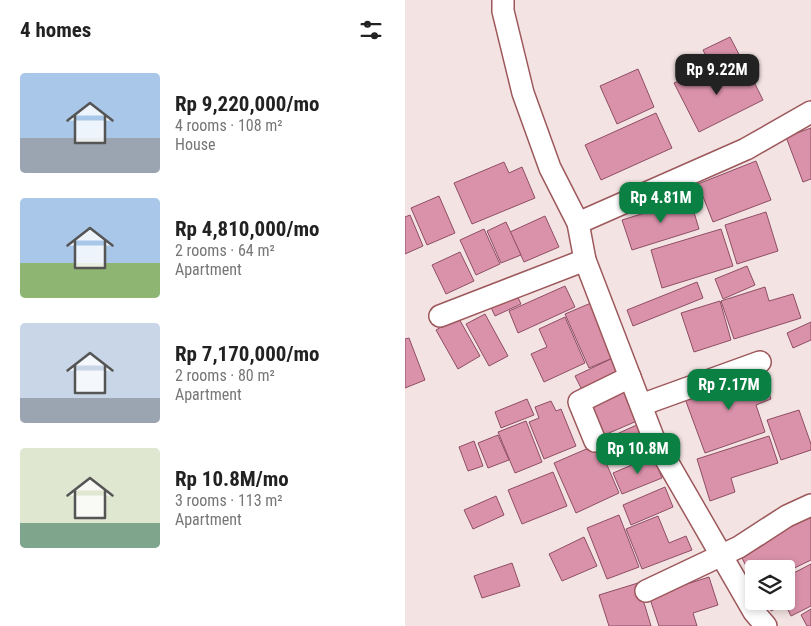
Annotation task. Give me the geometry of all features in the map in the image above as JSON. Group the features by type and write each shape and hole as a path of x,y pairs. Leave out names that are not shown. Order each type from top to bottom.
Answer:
{"street":[{"path":"503,0 503,11 523,93 550,168 578,223 585,260 653,437 755,612 766,626"},
{"path":"578,223 745,149 811,112"},
{"path":"440,316 585,260"},
{"path":"641,405 760,362"},
{"path":"595,441 579,402 630,377"},
{"path":"646,591 722,556 787,516 811,505"}],"building":[{"path":"730,37 744,64 717,78 703,50"},
{"path":"710,66 717,81 746,66 763,100 699,132 674,83"},
{"path":"638,69 654,107 617,124 600,86"},
{"path":"656,113 672,148 601,180 585,145"},
{"path":"811,128 811,179 803,182 786,137"},
{"path":"756,161 771,200 713,222 698,184"},
{"path":"504,162 509,173 522,167 535,198 472,224 454,183"},
{"path":"439,196 455,233 427,245 411,208"},
{"path":"690,199 699,229 632,250 622,220"},
{"path":"766,212 778,251 737,264 725,225"},
{"path":"410,215 423,246 405,254 405,217"},
{"path":"545,216 559,247 524,262 510,232"},
{"path":"506,222 521,255 501,263 487,231"},
{"path":"484,229 500,264 476,275 460,240"},
{"path":"721,229 733,266 662,288 651,250"},
{"path":"460,252 474,281 446,294 432,265"},
{"path":"747,266 755,285 723,299 715,279"},
{"path":"697,282 703,298 633,326 627,310"},
{"path":"565,286 575,307 518,333 509,311"},
{"path":"765,287 769,301 793,294 801,318 734,339 721,301"},
{"path":"514,289 521,304 495,316 488,301"},
{"path":"720,301 731,340 694,352 681,313"},
{"path":"591,303 615,357 589,368 565,314"},
{"path":"485,314 508,356 489,366 466,324"},
{"path":"458,317 480,356 458,369 436,330"},
{"path":"565,317 585,363 544,382 531,354 547,347 539,329"},
{"path":"811,322 811,340 793,348 787,333"},
{"path":"409,338 425,380 405,388 405,339"},
{"path":"613,358 623,379 585,396 575,376"},
{"path":"761,370 771,399 756,405 765,432 705,453 684,396"},
{"path":"624,391 637,421 602,436 589,407"},
{"path":"527,399 534,415 501,428 495,412"},
{"path":"551,401 556,411 561,409 576,446 544,459 529,422 539,418 535,407"},
{"path":"799,410 811,444 811,450 781,460 767,420"},
{"path":"526,421 542,462 515,473 498,432"},
{"path":"639,424 648,444 607,462 599,442"},
{"path":"498,435 509,460 488,468 478,443"},
{"path":"769,436 778,463 731,478 735,492 710,501 697,459"},
{"path":"474,441 483,466 468,471 459,447"},
{"path":"598,444 619,493 576,513 554,463"},
{"path":"653,456 662,478 622,494 613,473"},
{"path":"553,472 567,506 522,524 508,490"},
{"path":"665,487 673,507 631,525 623,505"},
{"path":"496,496 504,515 473,529 464,510"},
{"path":"619,515 639,567 607,579 587,528"},
{"path":"811,515 811,560 795,568 795,560 745,560 745,564 738,550"},
{"path":"658,516 669,543 686,536 692,550 642,569 626,529"},
{"path":"584,537 597,566 562,581 549,554"},
{"path":"512,563 520,586 482,598 474,576"},
{"path":"811,564 811,606 791,616 788,610 795,610 795,572"},
{"path":"709,577 718,605 693,613 697,626 659,626 649,596"},
{"path":"638,583 651,626 609,626 599,595"},
{"path":"811,609 811,626 807,626 801,615"}]}
